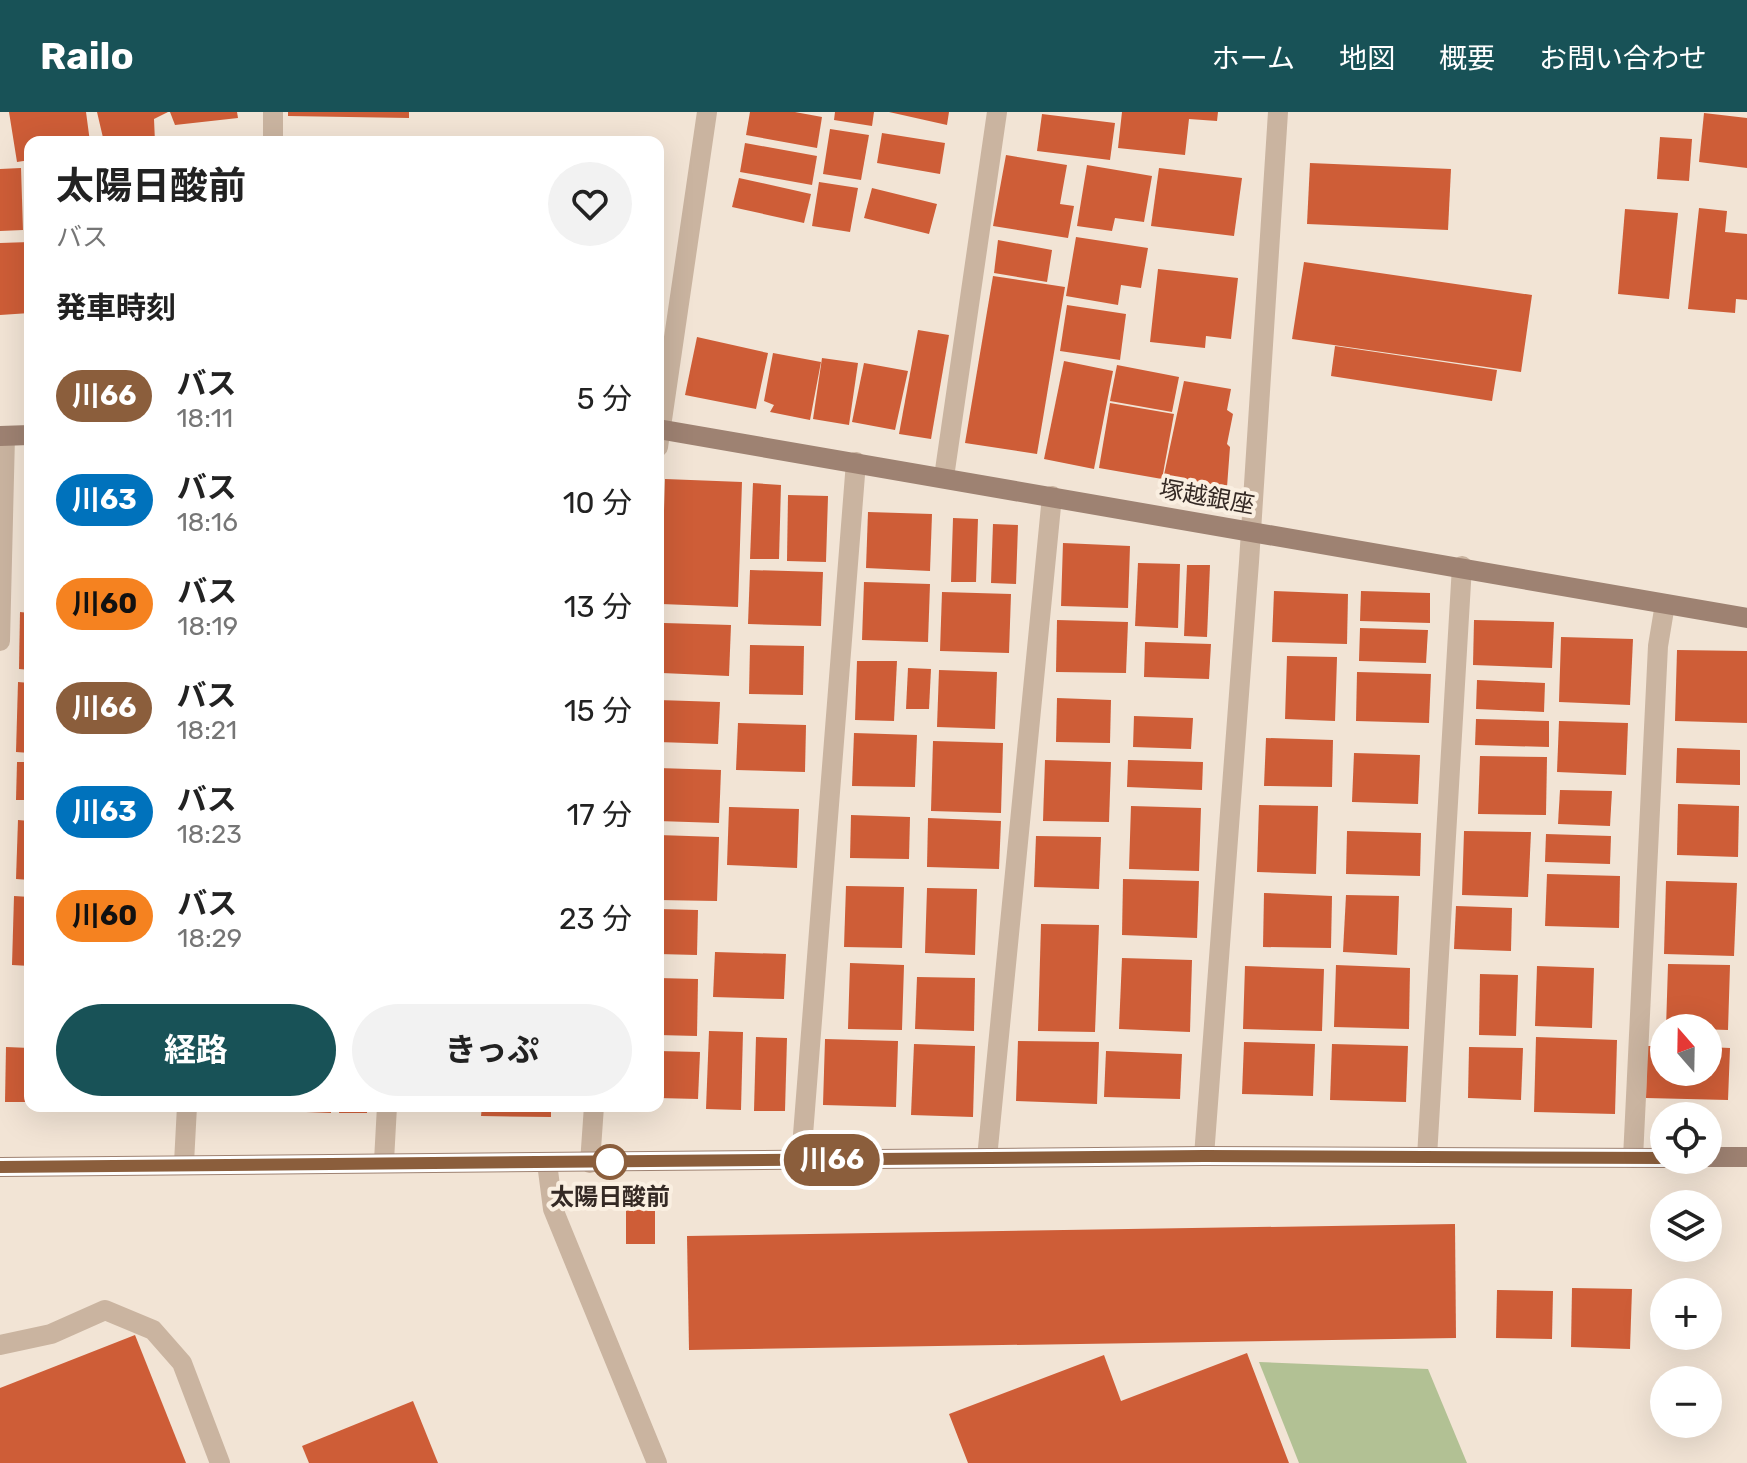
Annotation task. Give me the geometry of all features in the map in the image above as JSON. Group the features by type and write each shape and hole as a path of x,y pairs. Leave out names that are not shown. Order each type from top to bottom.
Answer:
{"street":[{"path":"273,112 273,136"},
{"path":"664,401 707,112"},
{"path":"944,477 997,112"},
{"path":"1204,1156 1252,531 1278,112"},
{"path":"0,641 3,436 24,435"},
{"name":"塚越銀座","path":"664,436 856,462 1747,618"},
{"path":"801,1160 856,462"},
{"path":"987,1158 1052,496"},
{"path":"1427,1157 1462,566"},
{"path":"1633,1158 1658,646 1665,604"},
{"path":"184,1163 187,1112"},
{"path":"384,1161 387,1112"},
{"path":"590,1163 594,1112"},
{"path":"0,1167 384,1161 590,1163 1204,1156 1650,1158"},
{"path":"1722,1157 1747,1157"},
{"path":"547,1163 553,1209 657,1463"},
{"path":"0,1345 51,1334 105,1310 153,1330 182,1363 220,1463"}],"green space":[{"path":"1259,1362 1428,1369 1467,1463 1299,1463"}],"building":[{"path":"9,112 86,112 89,136 24,136 24,161 17,162"},
{"path":"97,112 168,112 154,119 155,136 103,136"},
{"path":"170,112 237,112 238,118 175,125"},
{"path":"288,112 409,112 409,118 288,116"},
{"path":"750,112 795,112 822,117 817,148 746,135"},
{"path":"835,112 874,112 872,126 834,120"},
{"path":"889,112 949,112 947,125"},
{"path":"1122,112 1218,112 1217,121 1189,119 1185,155 1118,148"},
{"path":"1704,113 1747,118 1747,168 1699,162"},
{"path":"1042,114 1115,123 1110,160 1037,151"},
{"path":"830,129 869,135 861,180 823,174"},
{"path":"882,133 945,143 940,174 877,163"},
{"path":"1660,137 1692,139 1689,181 1657,179"},
{"path":"745,143 817,156 812,185 740,172"},
{"path":"1006,155 1067,165 1060,204 1074,206 1068,238 993,226"},
{"path":"1310,163 1451,169 1448,230 1307,224"},
{"path":"1087,165 1152,176 1144,222 1115,218 1112,231 1077,226"},
{"path":"21,168 23,230 0,231 0,169"},
{"path":"1159,168 1242,178 1234,236 1151,226"},
{"path":"739,178 811,194 804,223 732,207"},
{"path":"819,182 858,188 850,232 812,226"},
{"path":"872,188 937,204 929,234 864,218"},
{"path":"1699,208 1727,211 1725,232 1747,234 1747,300 1736,299 1735,313 1688,309"},
{"path":"1625,209 1678,213 1669,299 1618,294"},
{"path":"1076,237 1148,248 1141,288 1121,285 1118,305 1066,296"},
{"path":"998,240 1052,250 1047,282 994,273"},
{"path":"24,242 24,313 0,315 0,243"},
{"path":"1304,262 1532,295 1521,372 1292,339"},
{"path":"1158,269 1238,278 1231,339 1206,336 1205,348 1150,342"},
{"path":"993,276 1065,287 1037,454 965,443"},
{"path":"1067,305 1126,314 1120,360 1060,351"},
{"path":"918,330 949,335 931,439 899,434"},
{"path":"697,337 768,353 756,409 685,395"},
{"path":"1335,346 1497,370 1492,401 1331,376"},
{"path":"773,353 821,362 810,420 770,412 774,405 764,401"},
{"path":"822,358 858,363 849,425 813,419"},
{"path":"1064,361 1113,371 1094,469 1044,459"},
{"path":"864,363 908,371 895,430 852,422"},
{"path":"1117,365 1179,377 1172,412 1110,401"},
{"path":"1184,381 1231,389 1227,410 1233,414 1227,444 1230,447 1227,487 1164,475"},
{"path":"1110,403 1174,414 1162,479 1099,468"},
{"path":"665,479 742,482 738,607 664,604"},
{"path":"753,483 781,485 779,559 750,559"},
{"path":"788,495 828,496 826,562 787,561"},
{"path":"868,512 932,514 930,571 866,568"},
{"path":"953,518 978,519 976,582 951,582"},
{"path":"993,524 1018,525 1016,584 991,583"},
{"path":"1063,543 1130,546 1128,608 1061,606"},
{"path":"1138,563 1180,564 1178,628 1135,626"},
{"path":"1187,565 1210,565 1207,637 1184,636"},
{"path":"750,570 823,572 821,626 748,624"},
{"path":"864,582 930,584 928,642 862,640"},
{"path":"1274,591 1348,594 1347,644 1272,642"},
{"path":"1361,591 1430,593 1430,623 1360,621"},
{"path":"942,592 1011,594 1009,653 940,651"},
{"path":"20,612 24,612 24,669 19,669"},
{"path":"1057,620 1128,622 1126,673 1056,672"},
{"path":"1474,620 1554,622 1552,668 1473,665"},
{"path":"664,623 731,625 729,676 664,673"},
{"path":"1360,628 1428,630 1426,663 1359,661"},
{"path":"1561,637 1633,639 1630,705 1559,702"},
{"path":"1145,642 1211,644 1209,679 1144,677"},
{"path":"750,645 804,646 803,695 749,694"},
{"path":"1677,650 1747,651 1747,723 1675,721"},
{"path":"1287,656 1337,657 1335,721 1285,719"},
{"path":"857,661 897,661 894,721 855,720"},
{"path":"908,668 931,669 929,709 906,709"},
{"path":"939,670 997,672 995,729 937,727"},
{"path":"1357,672 1431,674 1429,723 1356,721"},
{"path":"1477,680 1545,683 1544,712 1476,709"},
{"path":"18,682 24,682 24,753 16,752"},
{"path":"1057,698 1111,700 1110,743 1056,742"},
{"path":"664,700 720,702 718,744 664,742"},
{"path":"1134,716 1193,718 1191,749 1133,747"},
{"path":"1476,719 1549,721 1549,747 1475,745"},
{"path":"1559,721 1628,723 1626,775 1557,772"},
{"path":"738,723 806,725 805,772 736,770"},
{"path":"854,733 917,735 915,787 852,786"},
{"path":"1266,738 1333,740 1332,787 1264,786"},
{"path":"933,741 1003,743 1001,813 931,811"},
{"path":"1677,748 1740,750 1740,785 1676,783"},
{"path":"1354,753 1420,755 1418,804 1352,802"},
{"path":"1480,756 1547,757 1546,815 1478,814"},
{"path":"1045,760 1111,762 1109,822 1043,821"},
{"path":"1128,760 1203,762 1202,790 1127,787"},
{"path":"17,762 24,762 24,800 16,800"},
{"path":"664,768 721,770 719,823 664,821"},
{"path":"1560,790 1612,791 1610,826 1558,824"},
{"path":"1678,804 1739,806 1738,857 1677,855"},
{"path":"1259,805 1318,806 1316,874 1257,872"},
{"path":"1131,806 1201,808 1199,871 1129,869"},
{"path":"729,807 799,809 797,868 727,865"},
{"path":"851,815 910,817 909,859 850,858"},
{"path":"928,818 1001,821 999,869 927,867"},
{"path":"18,820 24,820 24,880 16,879"},
{"path":"1347,831 1421,833 1420,876 1346,874"},
{"path":"1464,831 1531,832 1528,897 1462,895"},
{"path":"1546,834 1611,836 1610,864 1545,862"},
{"path":"664,835 719,837 717,901 664,900"},
{"path":"1036,836 1101,837 1099,889 1034,887"},
{"path":"1547,874 1620,876 1619,928 1545,926"},
{"path":"1123,879 1199,881 1197,938 1122,935"},
{"path":"1666,881 1737,883 1734,956 1664,954"},
{"path":"846,886 904,887 902,948 844,947"},
{"path":"927,888 977,889 975,955 925,953"},
{"path":"1264,893 1332,896 1331,948 1263,947"},
{"path":"1346,895 1399,896 1397,955 1343,952"},
{"path":"14,896 24,897 24,966 12,965"},
{"path":"1456,906 1512,908 1511,951 1454,949"},
{"path":"664,909 698,910 697,955 664,954"},
{"path":"1041,924 1099,925 1095,1032 1038,1031"},
{"path":"715,952 786,954 784,999 713,997"},
{"path":"1122,958 1192,960 1190,1032 1119,1029"},
{"path":"850,963 904,965 902,1030 848,1029"},
{"path":"1668,964 1730,965 1728,1030 1722,1030 1722,1014 1666,1014"},
{"path":"1336,965 1410,968 1409,1029 1334,1027"},
{"path":"1245,966 1324,969 1322,1031 1243,1029"},
{"path":"1537,966 1594,968 1592,1028 1535,1026"},
{"path":"1480,974 1518,975 1516,1036 1479,1035"},
{"path":"917,977 975,978 974,1031 915,1029"},
{"path":"664,978 698,979 697,1036 664,1035"},
{"path":"709,1031 743,1032 741,1110 706,1109"},
{"path":"756,1037 787,1038 785,1111 754,1111"},
{"path":"1536,1037 1617,1040 1615,1114 1534,1112"},
{"path":"825,1039 898,1041 896,1107 823,1105"},
{"path":"1018,1041 1099,1042 1097,1104 1016,1101"},
{"path":"1244,1042 1315,1044 1313,1096 1242,1094"},
{"path":"914,1044 975,1046 973,1117 911,1115"},
{"path":"1332,1044 1408,1046 1406,1102 1330,1100"},
{"path":"1647,1046 1650,1046 1650,1086 1722,1086 1722,1048 1730,1048 1728,1100 1646,1098"},
{"path":"6,1047 24,1048 24,1102 5,1102"},
{"path":"1469,1047 1523,1048 1521,1100 1468,1098"},
{"path":"664,1051 700,1052 698,1099 664,1098"},
{"path":"1106,1051 1182,1054 1180,1099 1104,1097"},
{"path":"481,1112 551,1112 551,1117 481,1116"},
{"path":"626,1199 655,1200 655,1244 626,1244"},
{"path":"1455,1224 1456,1338 689,1350 687,1236"},
{"path":"1572,1288 1632,1289 1630,1349 1571,1347"},
{"path":"1497,1290 1553,1291 1552,1339 1496,1338"},
{"path":"135,1335 186,1463 0,1463 0,1388"},
{"path":"1247,1353 1289,1463 968,1463 949,1414 1104,1355 1121,1401"},
{"path":"413,1401 438,1463 309,1463 302,1446"}],"bus line":[{"name":"川66","path":"0,1167 356,1161 547,1163 1204,1156 1650,1158"}],"place":[{"name":"太陽日酸前","path":"610,1162"}]}
